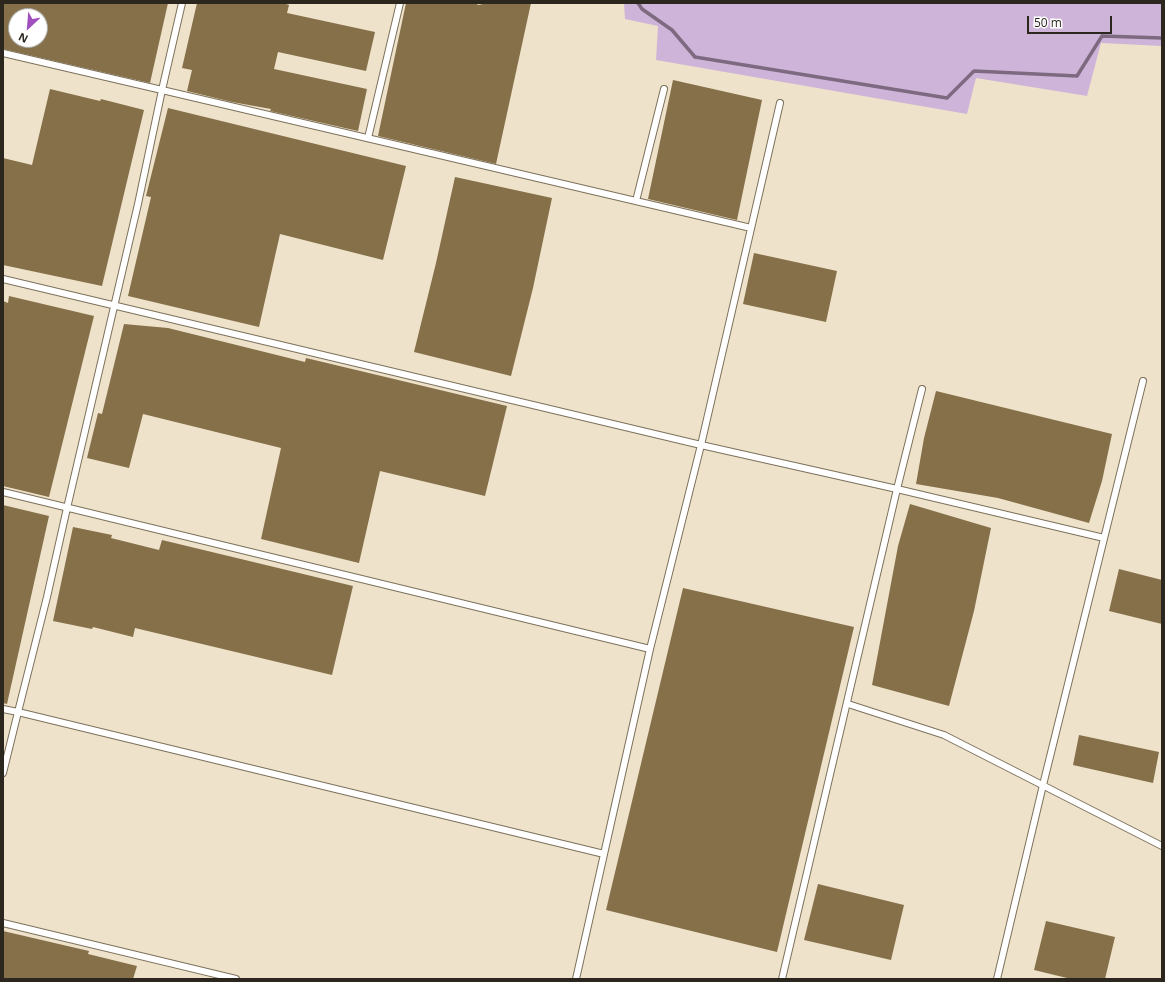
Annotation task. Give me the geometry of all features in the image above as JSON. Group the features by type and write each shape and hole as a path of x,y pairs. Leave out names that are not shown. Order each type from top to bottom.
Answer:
{"lane":[{"path":"3,773 47,597 137,212 162,90 182,3"},
{"path":"368,138 400,3"},
{"path":"3,53 751,228"},
{"path":"636,201 664,89"},
{"path":"576,979 650,649 701,444 780,103"},
{"path":"3,279 1104,538"},
{"path":"997,979 1043,785 1143,381"},
{"path":"782,979 848,704 897,489 922,389"},
{"path":"3,492 650,649"},
{"path":"848,704 944,735 1162,846"},
{"path":"3,709 604,854"},
{"path":"3,923 236,979"}],"shaded area":[{"path":"624,3 1162,3 1162,46 1101,43 1087,96 976,78 967,114 656,60 658,26 625,19"}],"building":[{"path":"3,3 168,3 150,83 3,49"},
{"path":"197,3 283,3 289,5 287,13 375,32 366,71 278,52 274,69 367,89 358,131 270,111 271,109 232,102 187,91 192,70 182,68"},
{"path":"406,3 476,3 478,5 488,3 531,3 496,164 378,136"},
{"path":"673,80 762,100 737,220 648,199"},
{"path":"50,89 100,101 101,99 144,110 102,286 3,265 3,158 32,165"},
{"path":"168,108 406,166 383,260 280,234 259,327 128,296 151,197 146,196"},
{"path":"455,177 552,198 533,288 511,376 414,352"},
{"path":"754,253 837,271 826,322 743,304"},
{"path":"9,296 94,316 49,497 3,486 3,301 8,303"},
{"path":"124,324 168,328 305,362 306,358 507,406 485,496 380,471 359,563 261,539 281,448 143,414 129,468 87,458 98,413 102,414"},
{"path":"936,391 1112,434 1102,481 1089,523 998,498 916,484 924,438"},
{"path":"910,504 991,528 974,611 949,706 872,685 898,546"},
{"path":"3,505 49,516 7,704 3,703"},
{"path":"73,527 112,535 111,538 159,550 162,540 353,586 332,675 135,628 133,637 93,627 92,629 53,621"},
{"path":"1119,569 1162,580 1162,624 1109,611"},
{"path":"683,588 854,627 777,952 606,910"},
{"path":"1079,735 1159,752 1153,783 1073,765"},
{"path":"818,884 904,905 891,960 804,940"},
{"path":"1046,921 1115,937 1105,979 1071,979 1034,970"},
{"path":"3,931 89,951 88,954 137,966 133,979 3,979"}],"waterway":[{"path":"638,3 642,9 672,30 695,57 947,98 974,71 1077,76 1102,36 1162,38"}]}
